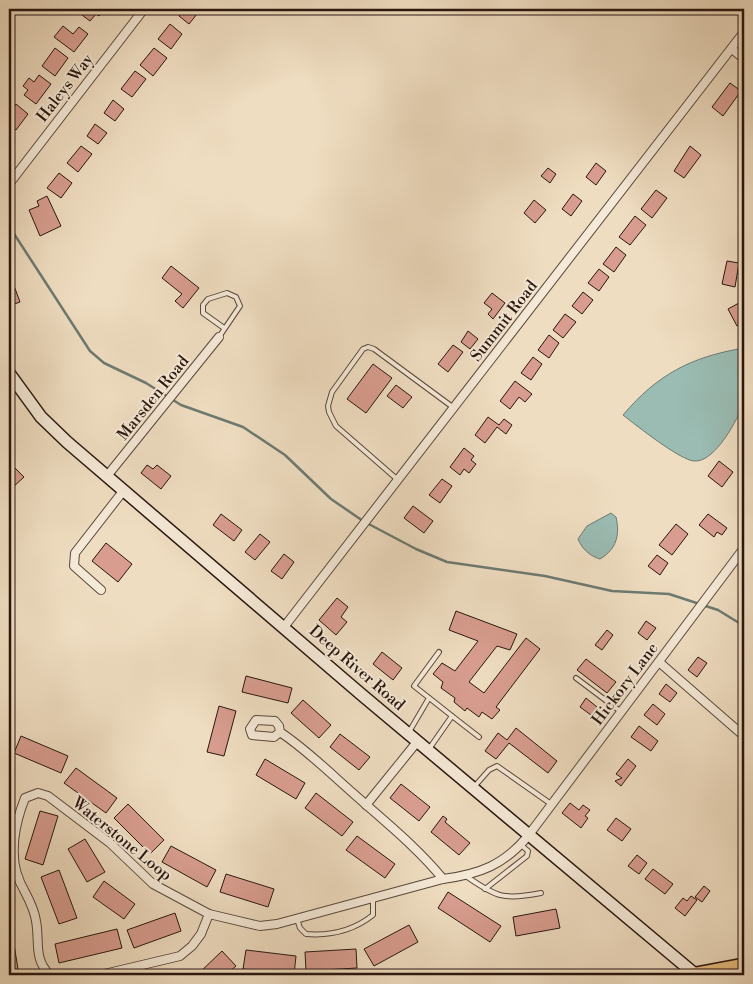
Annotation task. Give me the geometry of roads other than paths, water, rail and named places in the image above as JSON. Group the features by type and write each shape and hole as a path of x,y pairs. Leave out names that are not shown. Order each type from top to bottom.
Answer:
{"highway":[{"path":"696,975 744,966"}],"street":[{"name":"Haleys Way","path":"9,184 144,9"},
{"name":"Summit Road","path":"284,627 732,50 744,32"},
{"path":"732,50 744,59"},
{"name":"Marsden Road","path":"107,476 219,337"},
{"name":"Deep River Road","path":"9,374 41,417 107,476 472,788 525,840 538,844 696,975"},
{"path":"101,590 74,566 75,554 124,490"},
{"name":"Hickory Lane","path":"525,840 744,548"},
{"path":"659,662 744,736"},
{"path":"280,732 297,744 366,805 429,862 443,879"},
{"path":"366,805 412,738"},
{"name":"Waterstone Loop","path":"50,975 44,970 38,958 37,922 31,903 18,879 14,850 16,823 25,798 38,793 48,796 110,843 153,884 209,914 260,926 297,919 443,879 466,876 499,863 525,840"},
{"path":"100,975 180,956 202,934 209,914"}],"lane":[{"path":"219,337 240,306 236,297 227,293 208,299 203,305 203,313 224,328"},
{"path":"398,480 336,426 329,412 328,406 332,392 363,348 374,349 454,408"},
{"path":"439,652 414,686 479,737"},
{"path":"576,678 621,712"},
{"path":"412,738 429,698"},
{"path":"428,751 452,716"},
{"path":"472,788 489,770 497,766 552,805"},
{"path":"525,840 528,851 527,856"},
{"path":"486,889 527,856 538,844"},
{"path":"466,876 486,889 508,898 541,893"},
{"path":"297,919 300,928 306,934 338,933 358,925 373,915 375,910 373,898"}],"water":[{"path":"744,348 746,382 744,402 737,419 725,439 710,455 702,460 694,461 679,455 658,442 623,415 649,389 677,370 708,356"},
{"path":"611,513 616,517 618,529 616,541 610,551 600,559 587,552 578,539 587,526"}],"waterway":[{"path":"9,226 90,351 104,363 146,383 181,405 243,427 285,455 331,499 363,521 416,549 447,562 545,576 612,591 669,594 718,610 744,626"},
{"path":"9,642 14,660 9,670"}]}
